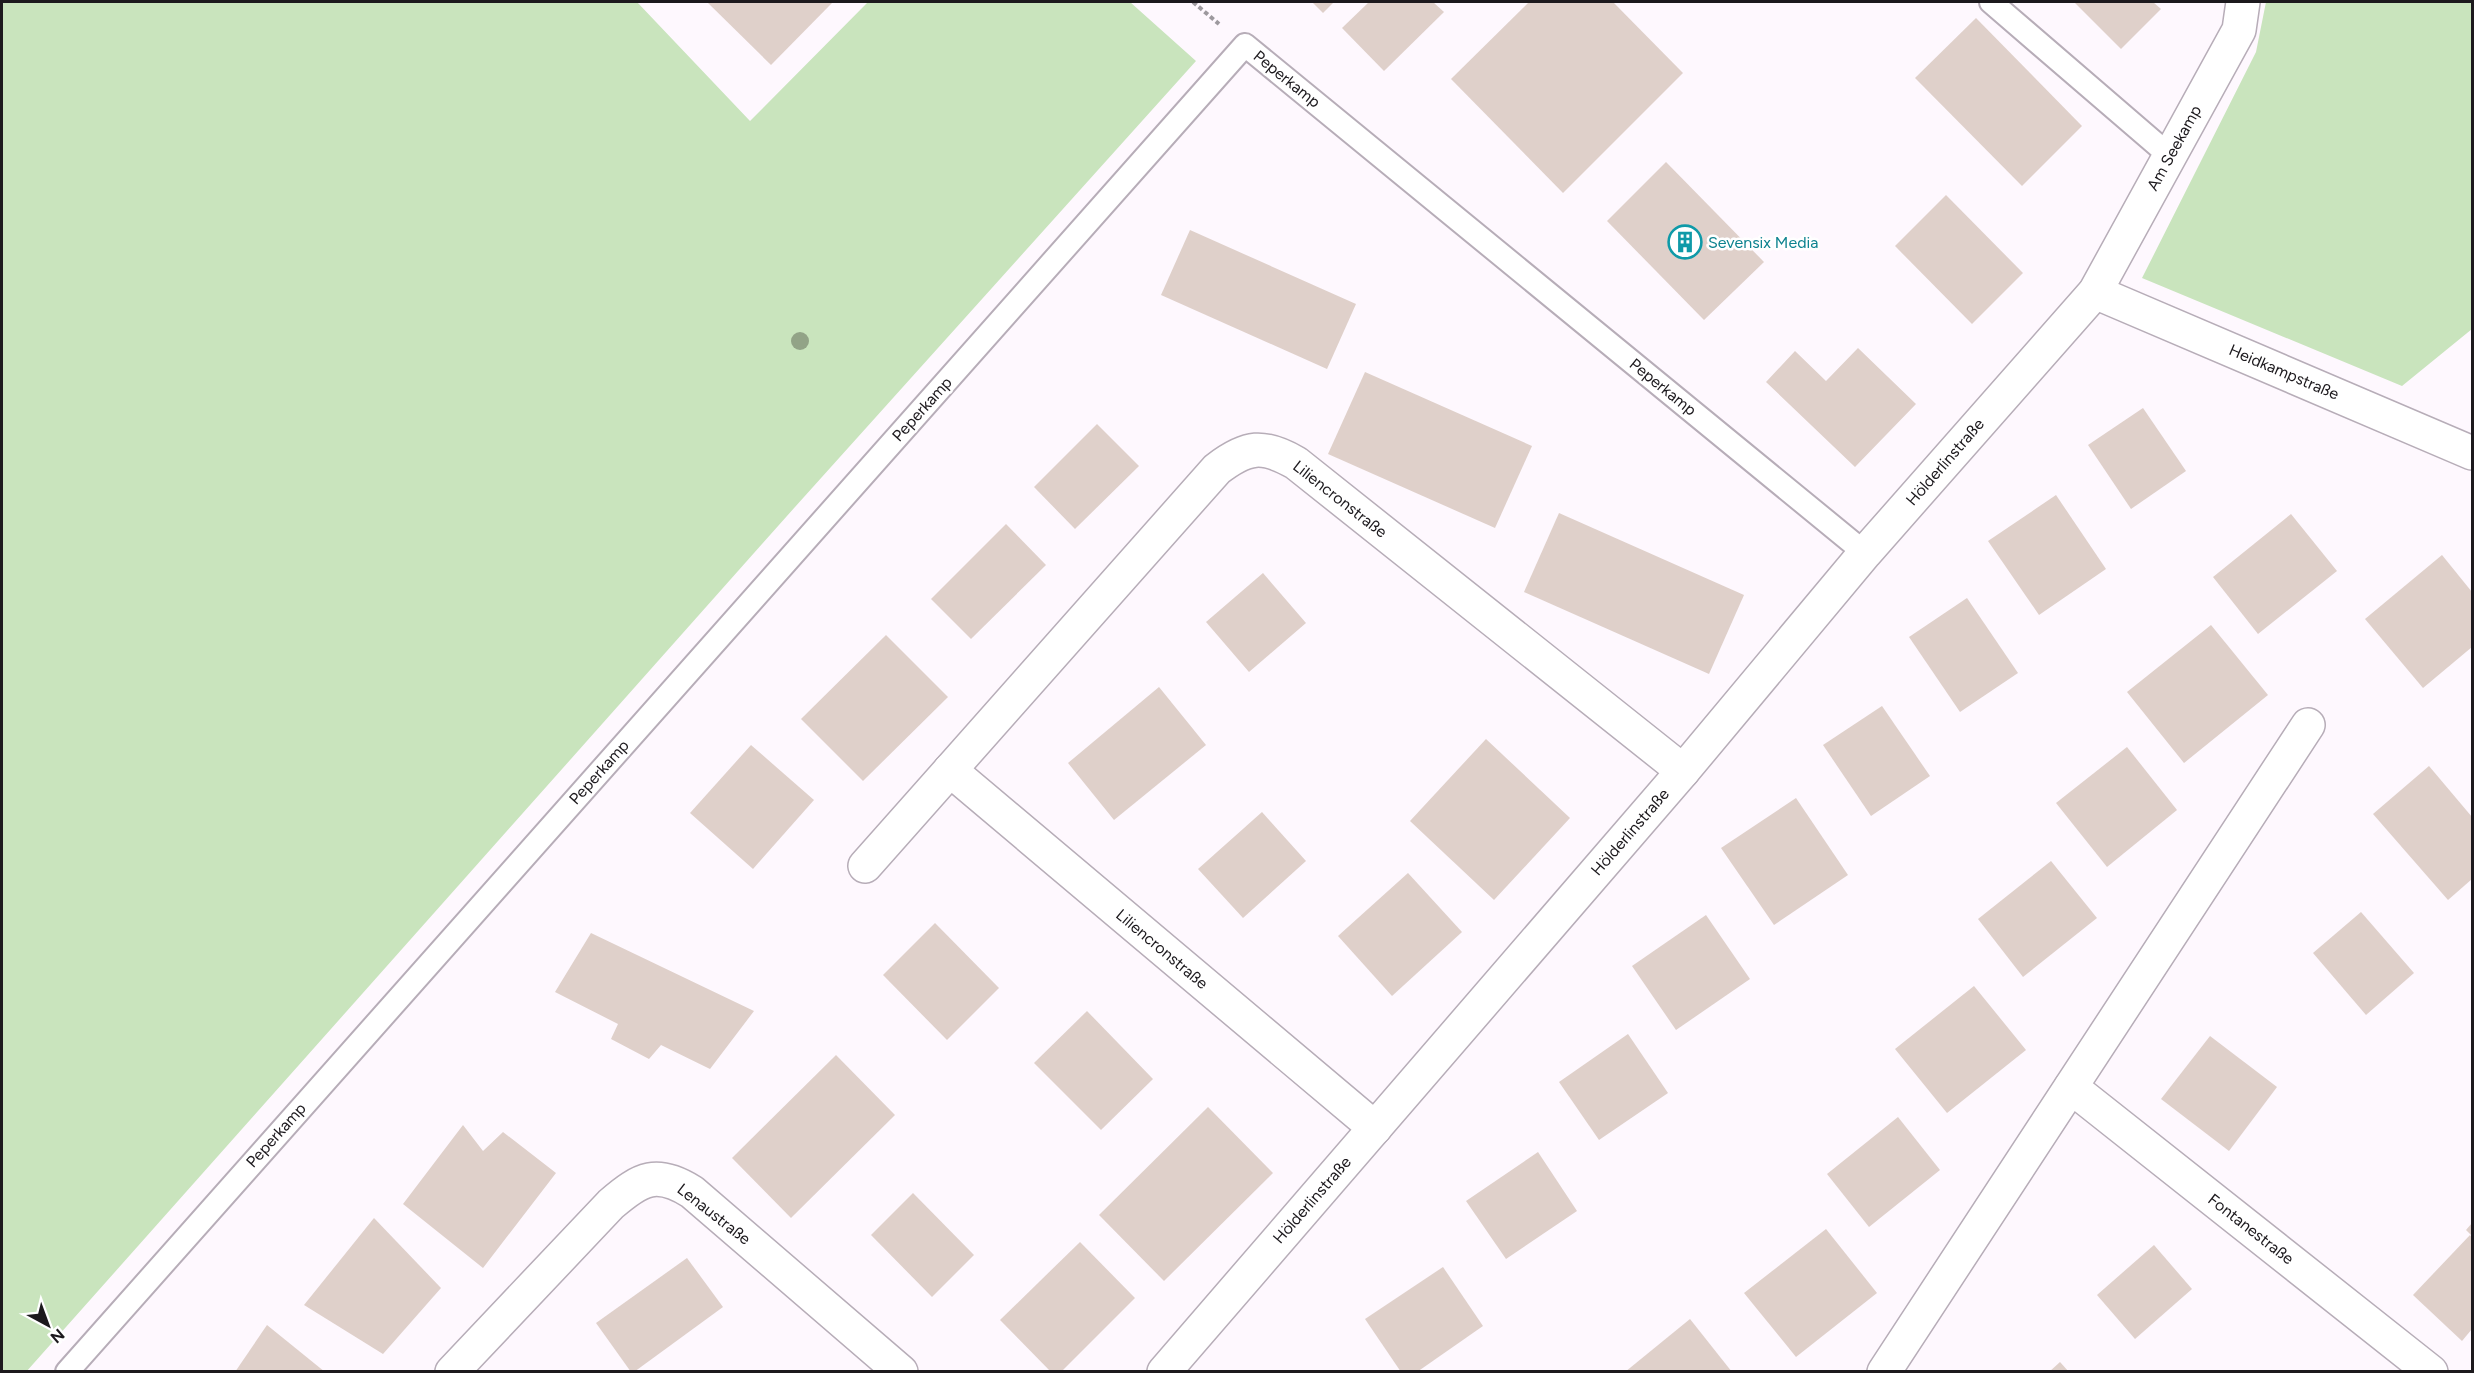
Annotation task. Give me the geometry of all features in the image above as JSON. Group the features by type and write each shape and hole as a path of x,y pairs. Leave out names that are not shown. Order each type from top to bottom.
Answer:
{"street":[{"name":"Am Seekamp","path":"2095,292 2239,30 2242,2"},
{"name":"Heidkampstraße","path":"2095,292 2472,453"},
{"name":"Hölderlinstraße","path":"1164,1371 1683,771 1865,553 2095,292"},
{"name":"Liliencronstraße","path":"865,866 1217,469 1247,451 1263,448 1296,463 1683,771"},
{"path":"1884,1371 2308,725"},
{"name":"Liliencronstraße","path":"950,770 1375,1128"},
{"name":"Fontanestraße","path":"2071,1087 2431,1371"},
{"name":"Lenaustraße","path":"452,1371 611,1204 644,1182 661,1178 677,1182 692,1192 901,1371"}],"lane":[{"path":"1991,2 2170,156"},
{"name":"Peperkamp","path":"67,1371 1245,45 1865,553"}],"green space":[{"path":"2,2 637,2 750,121 868,2 1130,2 1196,61 795,507 26,1372 2,1371"},
{"path":"2266,2 2472,2 2472,329 2402,386 2142,278 2256,52"}],"building":[{"path":"707,2 833,2 771,65"},
{"path":"1312,2 1334,2 1323,13"},
{"path":"1369,2 1433,2 1444,12 1384,71 1342,28"},
{"path":"1529,2 1613,2 1683,73 1563,193 1451,79"},
{"path":"2074,2 2153,2 2161,9 2121,49"},
{"path":"1976,18 2082,126 2022,186 1915,78"},
{"name":"Sevensix Media","path":"1666,162 1764,262 1704,320 1607,221"},
{"path":"1946,195 2023,273 1972,324 1895,246"},
{"path":"1190,230 1356,304 1327,369 1161,295"},
{"path":"1858,348 1916,404 1855,467 1766,382 1795,351 1826,381"},
{"path":"1365,372 1532,446 1495,528 1328,454"},
{"path":"2143,408 2186,471 2131,509 2088,445"},
{"path":"1097,424 1139,466 1075,529 1034,487"},
{"path":"2056,495 2106,569 2039,615 1988,541"},
{"path":"1559,513 1744,595 1709,674 1524,592"},
{"path":"2291,514 2337,571 2258,634 2213,577"},
{"path":"1006,524 1046,565 971,639 931,599"},
{"path":"2442,555 2472,592 2472,647 2423,688 2365,619"},
{"path":"1263,573 1306,623 1249,672 1206,622"},
{"path":"1967,598 2018,673 1960,712 1909,637"},
{"path":"2211,625 2268,695 2184,763 2127,692"},
{"path":"886,635 948,697 863,781 801,719"},
{"path":"1159,687 1206,745 1114,820 1068,763"},
{"path":"1882,706 1930,776 1871,816 1823,745"},
{"path":"1486,739 1570,818 1494,900 1410,821"},
{"path":"751,745 814,800 753,869 690,813"},
{"path":"2127,747 2177,810 2107,867 2056,803"},
{"path":"2429,766 2472,817 2472,879 2448,900 2373,814"},
{"path":"1796,798 1848,875 1774,925 1721,848"},
{"path":"1262,812 1306,861 1243,918 1198,869"},
{"path":"2051,861 2097,918 2023,977 1978,919"},
{"path":"1408,873 1462,932 1392,996 1338,936"},
{"path":"2361,912 2414,973 2366,1015 2313,953"},
{"path":"1706,915 1750,979 1676,1030 1632,966"},
{"path":"935,923 999,988 947,1040 883,975"},
{"path":"591,933 754,1011 710,1069 661,1045 649,1059 611,1039 618,1024 555,992"},
{"path":"1974,986 2026,1050 1947,1113 1895,1049"},
{"path":"1087,1011 1153,1079 1101,1130 1034,1063"},
{"path":"1628,1034 1668,1093 1599,1140 1559,1082"},
{"path":"2210,1036 2277,1087 2229,1151 2161,1099"},
{"path":"836,1055 895,1115 791,1218 732,1158"},
{"path":"1208,1107 1273,1173 1164,1281 1099,1215"},
{"path":"1898,1117 1940,1170 1869,1227 1827,1174"},
{"path":"463,1125 483,1151 503,1132 556,1173 483,1268 403,1204"},
{"path":"1538,1152 1577,1211 1506,1259 1466,1201"},
{"path":"913,1193 974,1255 932,1297 871,1235"},
{"path":"374,1218 441,1288 383,1354 304,1305"},
{"path":"2472,1223 2472,1236 2466,1230"},
{"path":"1826,1229 1877,1293 1796,1357 1744,1293"},
{"path":"2470,1235 2472,1238 2472,1329 2462,1341 2413,1295"},
{"path":"1080,1242 1135,1298 1061,1372 1051,1372 1000,1320"},
{"path":"2154,1245 2192,1289 2135,1339 2097,1295"},
{"path":"687,1258 723,1307 631,1372 596,1323"},
{"path":"1443,1267 1483,1326 1417,1372 1401,1372 1365,1319"},
{"path":"1690,1319 1732,1372 1625,1372"},
{"path":"267,1325 325,1372 235,1372"},
{"path":"2060,1362 2069,1372 2049,1372"}],"place":[{"name":"Sevensix Media","path":"1685,242"}]}
